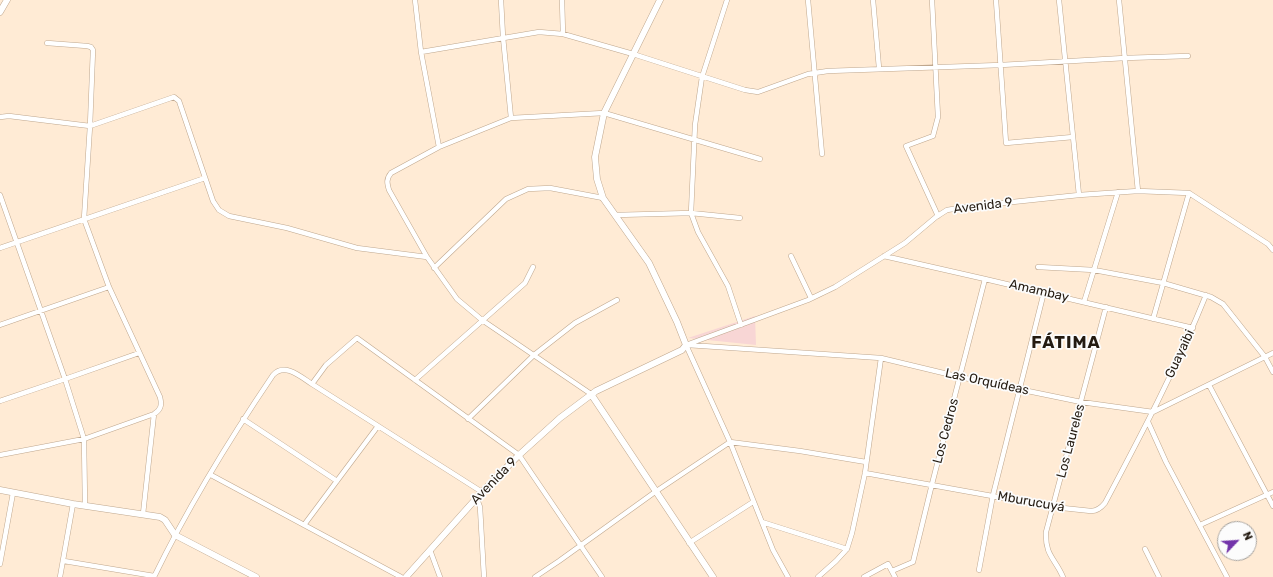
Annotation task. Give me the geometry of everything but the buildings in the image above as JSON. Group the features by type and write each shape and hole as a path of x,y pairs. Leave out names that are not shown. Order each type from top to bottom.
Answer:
{"main road":[{"path":"0,12 7,0"},
{"path":"660,0 604,114 595,156 597,179 603,198 652,269 686,345"},
{"name":"Avenida 9","path":"406,577 482,492 560,418 596,391 682,350 686,345"},
{"path":"591,394 713,577"},
{"path":"0,490 73,504 160,516 165,520 175,535 256,577"}],"street":[{"path":"415,0 421,52 439,147"},
{"path":"501,0 511,118"},
{"path":"562,0 563,34"},
{"path":"727,0 702,77 695,140 691,214 698,232 728,286 741,325"},
{"path":"808,0 816,73 822,154"},
{"path":"873,0 879,68"},
{"path":"932,0 937,67 938,117 933,136 906,146 938,216"},
{"path":"996,0 1006,143 1073,137"},
{"path":"1059,0 1079,195"},
{"path":"1119,0 1138,191"},
{"path":"421,52 539,32 563,34 633,54 745,90 758,92 808,74 816,73 879,68 1001,65 1188,56"},
{"path":"0,455 84,439 154,414 160,408 161,404 160,397 109,287 84,219 93,50 91,47 87,46 47,43"},
{"path":"0,117 9,116 90,126 170,98 177,99 179,101 213,201 219,210 229,216 288,228 357,248 428,257"},
{"path":"591,394 482,320 457,299 434,268 389,190 387,184 388,177 391,173 439,147 511,118 604,114 760,159"},
{"path":"0,248 205,178"},
{"path":"434,268 506,199 528,189 550,188 603,198"},
{"name":"Avenida 9","path":"686,345 811,298 835,287 905,244 947,210 1118,192 1138,191 1189,193"},
{"path":"1084,302 1118,192"},
{"path":"1153,318 1189,193 1268,244 1273,250"},
{"path":"0,195 65,379 84,439 85,505"},
{"path":"616,215 691,214 740,218"},
{"path":"791,256 811,298"},
{"name":"Amambay","path":"884,256 1044,292 1193,328"},
{"path":"415,380 525,283 533,267"},
{"path":"1038,267 1094,270 1162,283 1206,295 1223,304 1265,357 1273,372"},
{"name":"Los Cedros","path":"892,571 913,562 985,279"},
{"path":"0,325 109,287"},
{"path":"980,570 993,495 1044,292"},
{"name":"Guayaibi","path":"1148,422 1193,328 1206,295"},
{"path":"468,419 534,355 575,322 616,300"},
{"name":"Los Laureles","path":"1062,574 1048,553 1046,532 1106,307"},
{"path":"312,384 326,365 357,338 520,455 602,577"},
{"path":"686,345 730,442 773,550 788,577"},
{"name":"Las Orquídeas","path":"686,345 881,358 960,377 1081,402 1153,412"},
{"path":"0,401 139,353"},
{"path":"1153,412 1273,353"},
{"path":"818,577 836,561 846,549 852,533 865,473 881,358"},
{"path":"64,561 154,576 175,535 244,419 276,372 284,369 289,370 312,384 482,492"},
{"path":"1209,385 1273,506"},
{"path":"143,514 154,414"},
{"path":"244,419 337,481"},
{"path":"1148,422 1166,462 1228,577"},
{"name":"Mburucuyá","path":"865,473 1053,507 1096,511 1102,508 1105,503 1148,422"},
{"path":"304,525 378,426"},
{"path":"535,577 559,562 580,545 655,492 730,442 800,451 866,462"},
{"path":"211,475 401,577"},
{"path":"1200,524 1273,492"},
{"path":"0,564 13,493"},
{"path":"477,499 480,507 484,577"},
{"path":"689,543 753,502"},
{"path":"60,577 73,504"},
{"path":"762,522 846,549"},
{"path":"1145,549 1159,577"},
{"path":"430,550 440,577"},
{"path":"864,577 888,564 895,577"}],"shaded area":[{"path":"755,316 756,345 688,338"}],"district":[{"name":"FÁTIMA","path":"1066,343"}]}
